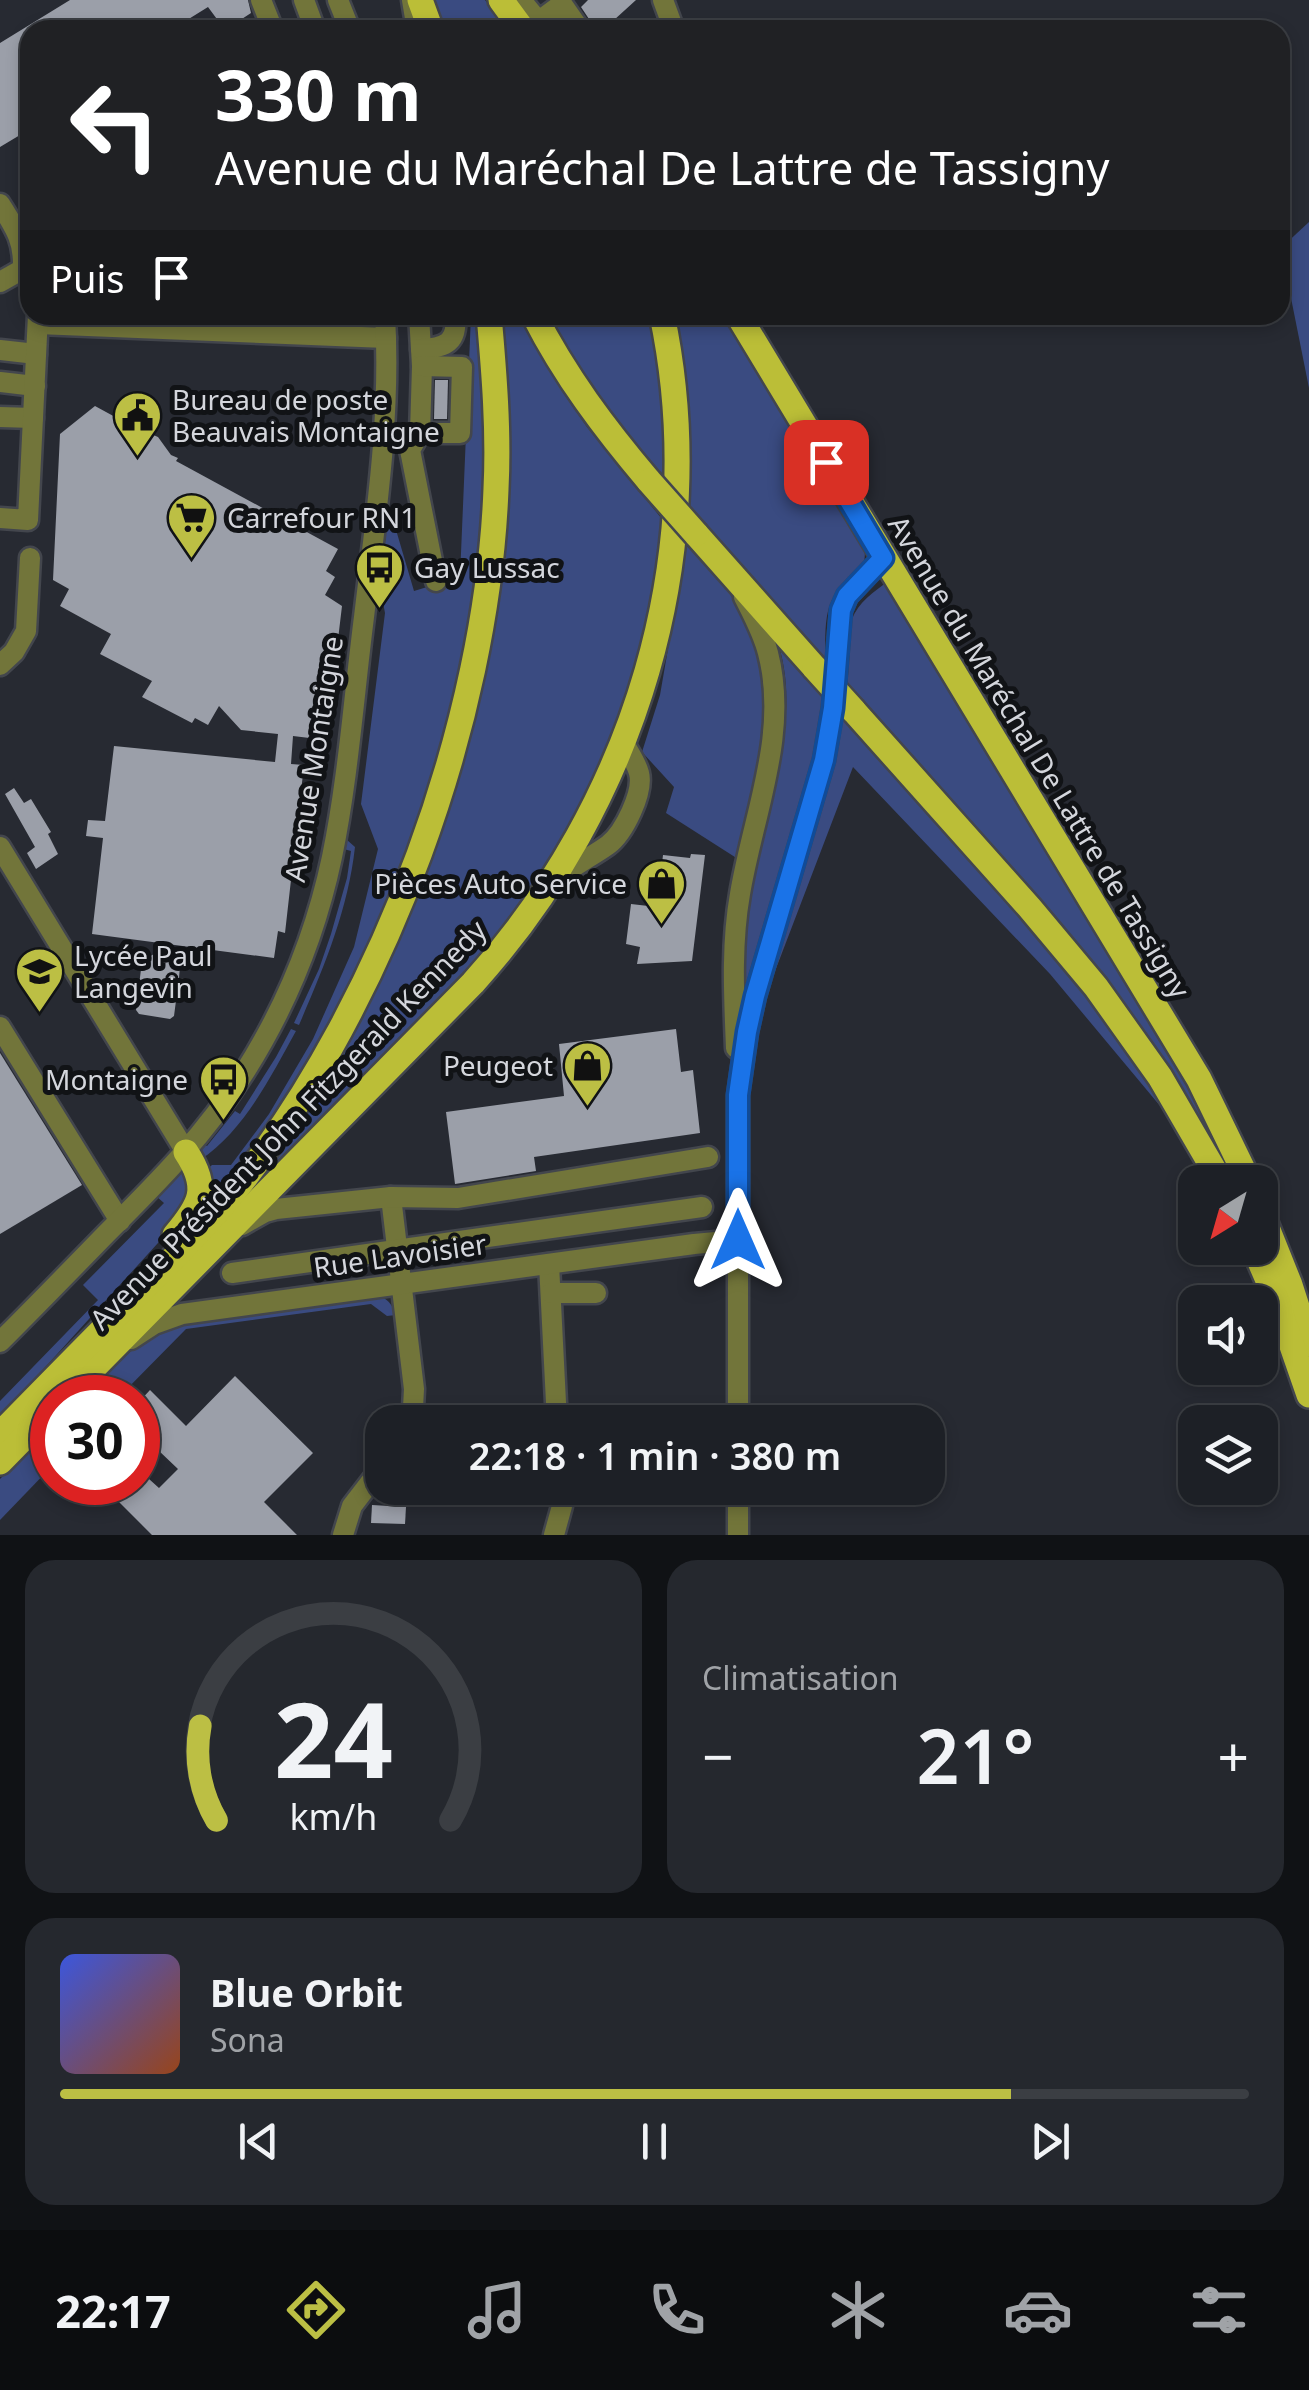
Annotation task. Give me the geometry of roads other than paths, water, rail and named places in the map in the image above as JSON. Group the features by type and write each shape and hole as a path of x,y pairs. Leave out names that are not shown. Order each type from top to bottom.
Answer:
{"main road":[{"name":"Avenue Président John Fitzgerald Kennedy","path":"74,1375 256,1162 334,1040 398,908 442,786 468,689 485,599 496,489 489,325"},
{"path":"539,325 587,404 649,481 1029,908 1114,1010 1173,1098 1211,1165"},
{"name":"Avenue Président John Fitzgerald Kennedy","path":"86,1375 473,983 544,895 584,828 624,743 656,639 668,573 677,466 676,411 664,325"},
{"name":"Avenue du Maréchal De Lattre de Tassigny","path":"744,325 1199,1079 1240,1165"},
{"path":"64,1375 79,1343 193,1213 201,1184 186,1152"},
{"path":"1278,1256 1309,1344"},
{"path":"1261,1265 1309,1394"},
{"name":"Avenue Président John Fitzgerald Kennedy","path":"0,1434 30,1414"},
{"name":"Avenue Président John Fitzgerald Kennedy","path":"0,1462 30,1426"}],"street":[{"path":"524,18 562,4 573,20"},
{"path":"0,204 20,239"},
{"path":"0,518 28,520 38,325"},
{"path":"299,325 343,326 386,338"},
{"name":"Avenue Montaigne","path":"0,1342 186,1152 224,1104 260,1046 300,962 320,906 340,808 384,447 385,325"},
{"path":"419,325 422,358 415,441 436,581"},
{"path":"422,358 452,338 456,325"},
{"path":"0,350 36,354"},
{"path":"384,447 460,434 462,367 422,358"},
{"path":"0,382 35,386"},
{"path":"0,417 33,418"},
{"path":"380,482 392,473 415,441"},
{"path":"0,665 26,632 30,558"},
{"path":"738,1095 755,996 824,760 833,708 841,610 847,596 883,558"},
{"path":"732,574 767,650 775,704 768,766 745,865 735,930 738,1405"},
{"path":"544,895 566,870 610,844 622,830 640,783 624,743"},
{"path":"0,848 186,1152"},
{"path":"0,1028 120,1220"},
{"path":"224,1237 266,1212 391,1197 458,1198 708,1157"},
{"path":"391,1197 413,1405"},
{"path":"232,1273 702,1206"},
{"path":"612,1219 616,1254"},
{"name":"Rue Lavoisier","path":"86,1375 142,1331 173,1316 738,1240"},
{"path":"549,1264 556,1405"},
{"path":"551,1292 596,1293"},
{"path":"342,1535 352,1506 365,1489"},
{"path":"554,1535 562,1505"},
{"path":"738,1505 738,1535"}],"place":[{"name":"Bureau de poste Beauvais Montaigne","path":"137,458"},
{"name":"Carrefour RN1","path":"192,560"},
{"name":"Gay Lussac","path":"379,610"},
{"name":"Pièces Auto Service","path":"662,926"},
{"name":"Lycée Paul Langevin","path":"39,1014"},
{"name":"Peugeot","path":"588,1108"},
{"name":"Montaigne","path":"223,1122"}]}
